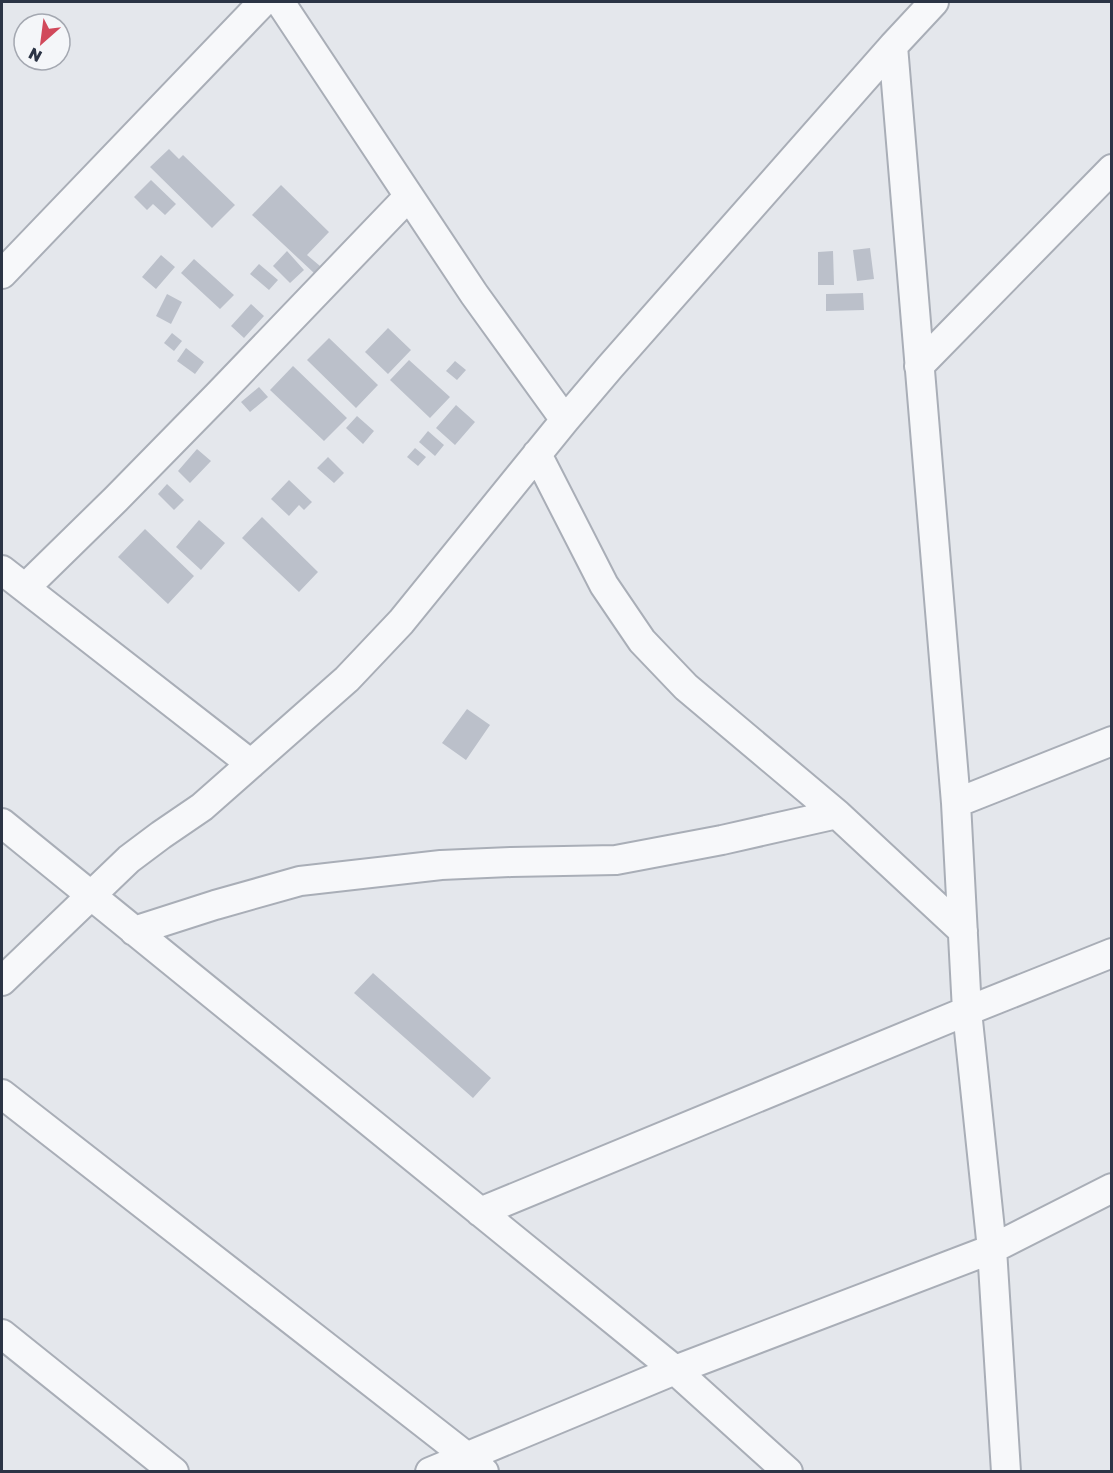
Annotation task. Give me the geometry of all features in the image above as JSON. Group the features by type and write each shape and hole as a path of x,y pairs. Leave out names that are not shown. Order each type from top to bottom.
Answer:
{"street":[{"path":"2,274 263,2"},
{"path":"280,2 474,294 565,420"},
{"path":"2,981 129,859 202,807 347,679 401,622 610,367 934,2"},
{"path":"893,46 956,802 967,1011 992,1249 1006,1472"},
{"path":"920,366 1112,169"},
{"path":"25,588 219,395 409,196"},
{"path":"537,454 604,585 642,641 686,687 837,814 963,931"},
{"path":"2,570 251,764"},
{"path":"956,802 1112,741"},
{"path":"134,931 300,881 441,865 616,860 722,840 837,814"},
{"path":"2,823 675,1370 788,1472"},
{"path":"480,1212 1112,953"},
{"path":"2,1094 475,1464"},
{"path":"430,1472 475,1464 675,1370 992,1249 1112,1188"},
{"path":"2,1334 174,1472"}],"building":[{"path":"169,149 179,159 183,155 235,205 212,228 150,167"},
{"path":"151,180 176,204 165,215 153,204 147,210 134,197"},
{"path":"281,185 329,232 307,255 320,266 314,273 252,215"},
{"path":"870,248 874,279 857,281 853,250"},
{"path":"287,251 304,270 290,283 273,266"},
{"path":"833,251 834,285 818,285 818,252"},
{"path":"161,255 175,267 156,289 142,277"},
{"path":"194,259 234,295 220,309 181,273"},
{"path":"259,264 278,280 269,290 250,274"},
{"path":"863,293 864,310 826,311 826,294"},
{"path":"167,294 182,302 171,324 156,316"},
{"path":"251,304 264,316 244,338 231,326"},
{"path":"388,328 411,350 388,374 365,352"},
{"path":"172,333 182,341 174,351 164,343"},
{"path":"329,338 378,385 356,408 307,360"},
{"path":"186,348 204,362 195,374 177,361"},
{"path":"409,360 450,397 430,418 390,380"},
{"path":"455,361 466,370 457,380 446,371"},
{"path":"293,366 347,418 324,441 270,390"},
{"path":"259,387 268,397 250,412 241,402"},
{"path":"456,405 475,422 455,445 436,428"},
{"path":"357,416 374,431 363,444 346,428"},
{"path":"428,431 444,445 435,456 419,442"},
{"path":"415,448 426,457 418,466 407,457"},
{"path":"197,449 211,461 190,483 178,471"},
{"path":"328,457 344,473 334,483 317,468"},
{"path":"289,480 312,502 304,510 299,505 289,516 271,499"},
{"path":"167,484 184,500 174,510 158,494"},
{"path":"262,517 318,572 299,592 242,538"},
{"path":"199,520 225,543 201,570 176,547"},
{"path":"145,529 194,576 168,604 118,557"},
{"path":"467,709 490,725 466,760 442,743"},
{"path":"373,973 491,1078 473,1098 354,993"}]}
